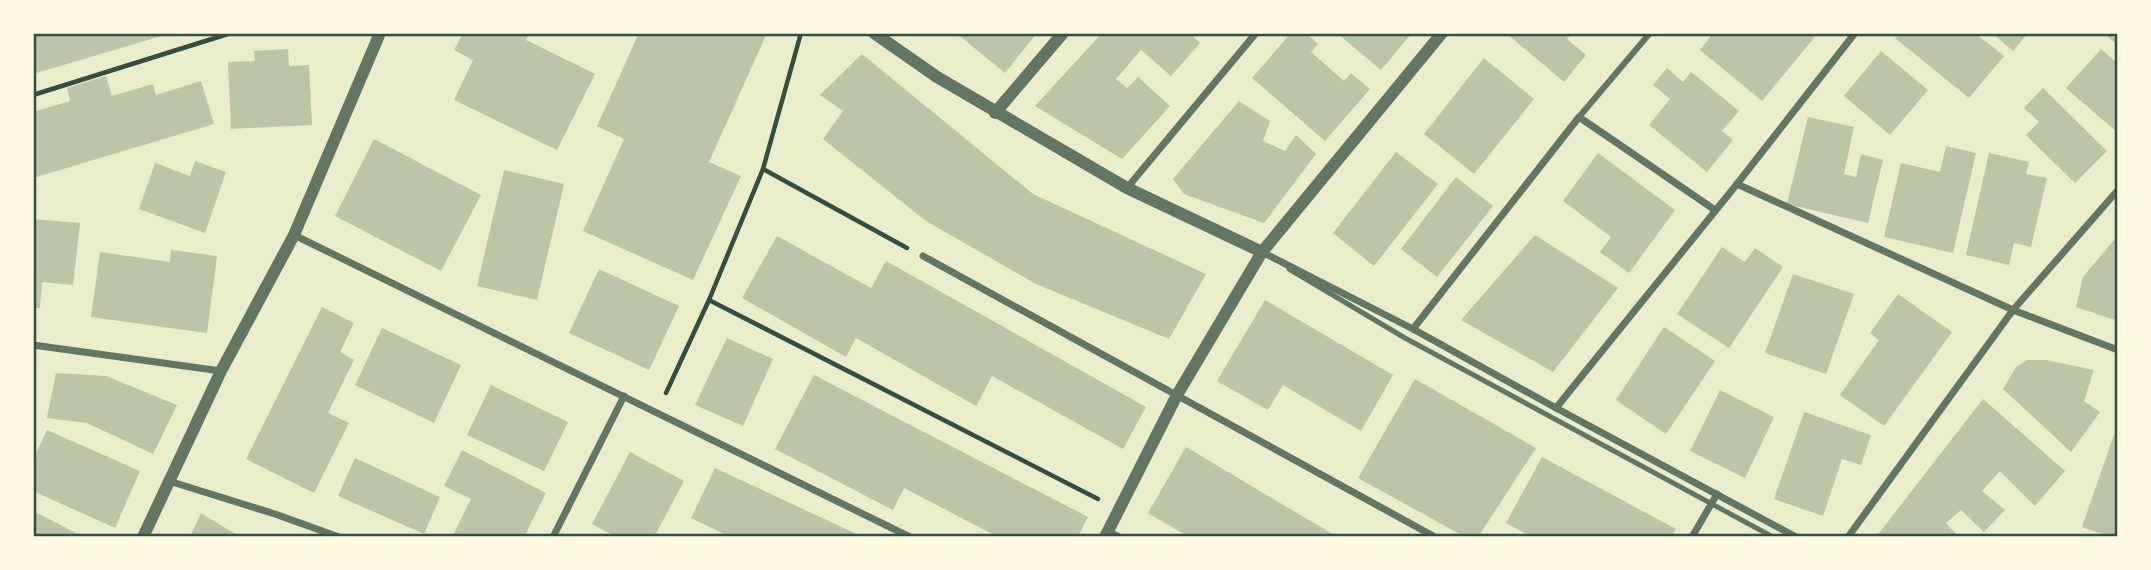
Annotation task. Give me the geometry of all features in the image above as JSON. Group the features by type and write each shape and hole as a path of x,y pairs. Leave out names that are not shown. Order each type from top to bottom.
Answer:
{"street":[{"path":"144,537 221,371 294,235 380,33"},
{"path":"874,33 995,113 1127,188 1413,328 1796,537"},
{"path":"995,113 1063,33"},
{"path":"1127,188 1256,33"},
{"path":"1110,535 1118,510 1177,395 1262,252 1442,33"},
{"path":"1413,328 1579,117 1650,33"},
{"path":"1556,408 1855,33"},
{"path":"1579,117 1715,211"},
{"path":"1737,184 2013,310 2118,350"},
{"path":"1848,537 2013,310 2118,190"},
{"path":"294,235 910,537"},
{"path":"923,256 1435,537"},
{"path":"33,345 221,371"},
{"path":"553,537 624,396"},
{"path":"169,481 339,537"},
{"path":"1692,537 1717,494"}],"lane":[{"path":"1262,252 1405,338 1773,537"},
{"path":"1405,338 1413,328"},
{"path":"1549,417 1556,408"}],"path":[{"path":"33,94 231,33"},
{"path":"656,413 709,300 763,169 801,33"},
{"path":"763,169 923,256"},
{"path":"709,300 1118,510"}],"building":[{"path":"33,33 168,33 168,34 33,74"},
{"path":"463,33 529,33 526,40 595,74 557,150 454,100 473,60 454,50"},
{"path":"639,33 767,33 709,162 741,176 693,280 583,231 624,139 597,126"},
{"path":"956,33 1037,33 1005,73"},
{"path":"1102,33 1189,33 1200,43 1171,76 1141,50 1116,79 1127,88 1138,77 1170,106 1122,159 1035,106"},
{"path":"1291,33 1306,33 1318,44 1311,52 1344,81 1351,73 1370,89 1325,141 1252,78"},
{"path":"1337,33 1412,33 1381,70"},
{"path":"1506,33 1572,33 1567,39 1586,55 1564,82"},
{"path":"1713,33 1818,33 1762,101 1700,50"},
{"path":"1899,33 1975,33 2004,56 1969,98 1895,38"},
{"path":"1992,33 2028,33 2013,51"},
{"path":"2104,33 2118,33 2118,46"},
{"path":"288,49 289,66 309,65 312,125 231,129 228,62 255,61 254,51"},
{"path":"2101,49 2118,64 2118,133 2066,88"},
{"path":"1881,51 1928,90 1890,135 1844,96"},
{"path":"862,54 1033,194 1206,274 1169,339 1036,284 926,221 823,139 843,111 820,95"},
{"path":"1484,58 1534,99 1474,174 1424,134"},
{"path":"1667,68 1683,82 1691,72 1739,111 1722,131 1733,140 1707,172 1649,125 1670,99 1653,85"},
{"path":"106,76 112,96 153,84 156,95 201,81 214,124 33,178 33,112 70,101 67,88"},
{"path":"2043,88 2107,151 2075,183 2026,135 2039,122 2024,108"},
{"path":"1239,101 1270,121 1263,141 1285,151 1296,135 1316,154 1264,223 1184,194 1173,179"},
{"path":"1808,117 1854,127 1844,174 1856,177 1861,154 1883,160 1868,223 1787,204"},
{"path":"374,139 481,195 441,271 335,216"},
{"path":"1946,146 1976,153 1953,253 1884,237 1901,163 1940,172"},
{"path":"1396,152 1438,184 1374,266 1333,233"},
{"path":"1598,153 1675,210 1629,273 1600,252 1611,237 1563,201"},
{"path":"1989,153 2029,162 2026,174 2047,178 2031,247 2014,243 2009,265 1966,255"},
{"path":"195,161 226,172 205,233 139,209 155,163 190,176"},
{"path":"504,170 564,184 537,300 477,286"},
{"path":"1456,177 1493,206 1437,277 1401,249"},
{"path":"33,219 80,223 73,285 42,282 40,308 33,308"},
{"path":"1535,235 1618,288 1553,372 1461,320"},
{"path":"2118,235 2118,321 2076,307 2083,277"},
{"path":"777,236 871,288 886,261 1146,407 1123,449 992,376 976,406 856,338 846,357 742,298"},
{"path":"1722,247 1745,262 1755,248 1783,267 1729,348 1677,314"},
{"path":"171,250 217,256 207,333 91,317 100,252 170,262"},
{"path":"599,269 679,306 649,370 569,333"},
{"path":"1793,274 1854,294 1826,374 1765,353"},
{"path":"1898,294 1952,332 1884,426 1840,395 1879,340 1870,333"},
{"path":"1265,300 1393,375 1361,431 1283,385 1268,410 1217,381"},
{"path":"322,307 354,323 340,352 354,360 328,413 349,423 314,493 246,459"},
{"path":"1664,327 1715,361 1666,434 1616,400"},
{"path":"382,328 461,365 434,423 355,385"},
{"path":"727,338 773,359 743,426 695,405"},
{"path":"2027,360 2046,360 2094,370 2084,401 2100,412 2071,452 2003,389 2016,367"},
{"path":"56,373 106,376 177,405 153,454 87,423 47,418"},
{"path":"814,375 1088,517 1078,537 998,537 904,488 893,510 775,449"},
{"path":"1415,379 1536,448 1478,537 1465,537 1358,478"},
{"path":"491,385 568,422 544,471 467,435"},
{"path":"1720,390 1774,417 1745,478 1690,451"},
{"path":"1983,399 2065,471 2035,506 2000,471 1982,491 2005,510 1984,532 1961,510 1946,523 1959,537 1876,537"},
{"path":"1804,412 1871,435 1861,465 1842,459 1823,516 1774,499"},
{"path":"2118,423 2118,537 2111,537 2082,527"},
{"path":"47,430 140,471 115,528 33,491 33,460"},
{"path":"1186,447 1338,537 1189,537 1148,513"},
{"path":"462,450 546,493 524,537 452,537 471,499 444,486"},
{"path":"630,452 684,481 654,537 616,537 592,524"},
{"path":"1542,457 1676,529 1672,537 1527,537 1528,535 1506,523"},
{"path":"355,458 440,497 424,534 338,496"},
{"path":"715,468 863,537 723,537 724,534 691,518"},
{"path":"33,511 84,537 33,537"},
{"path":"201,513 217,523 241,537 190,537"}]}
